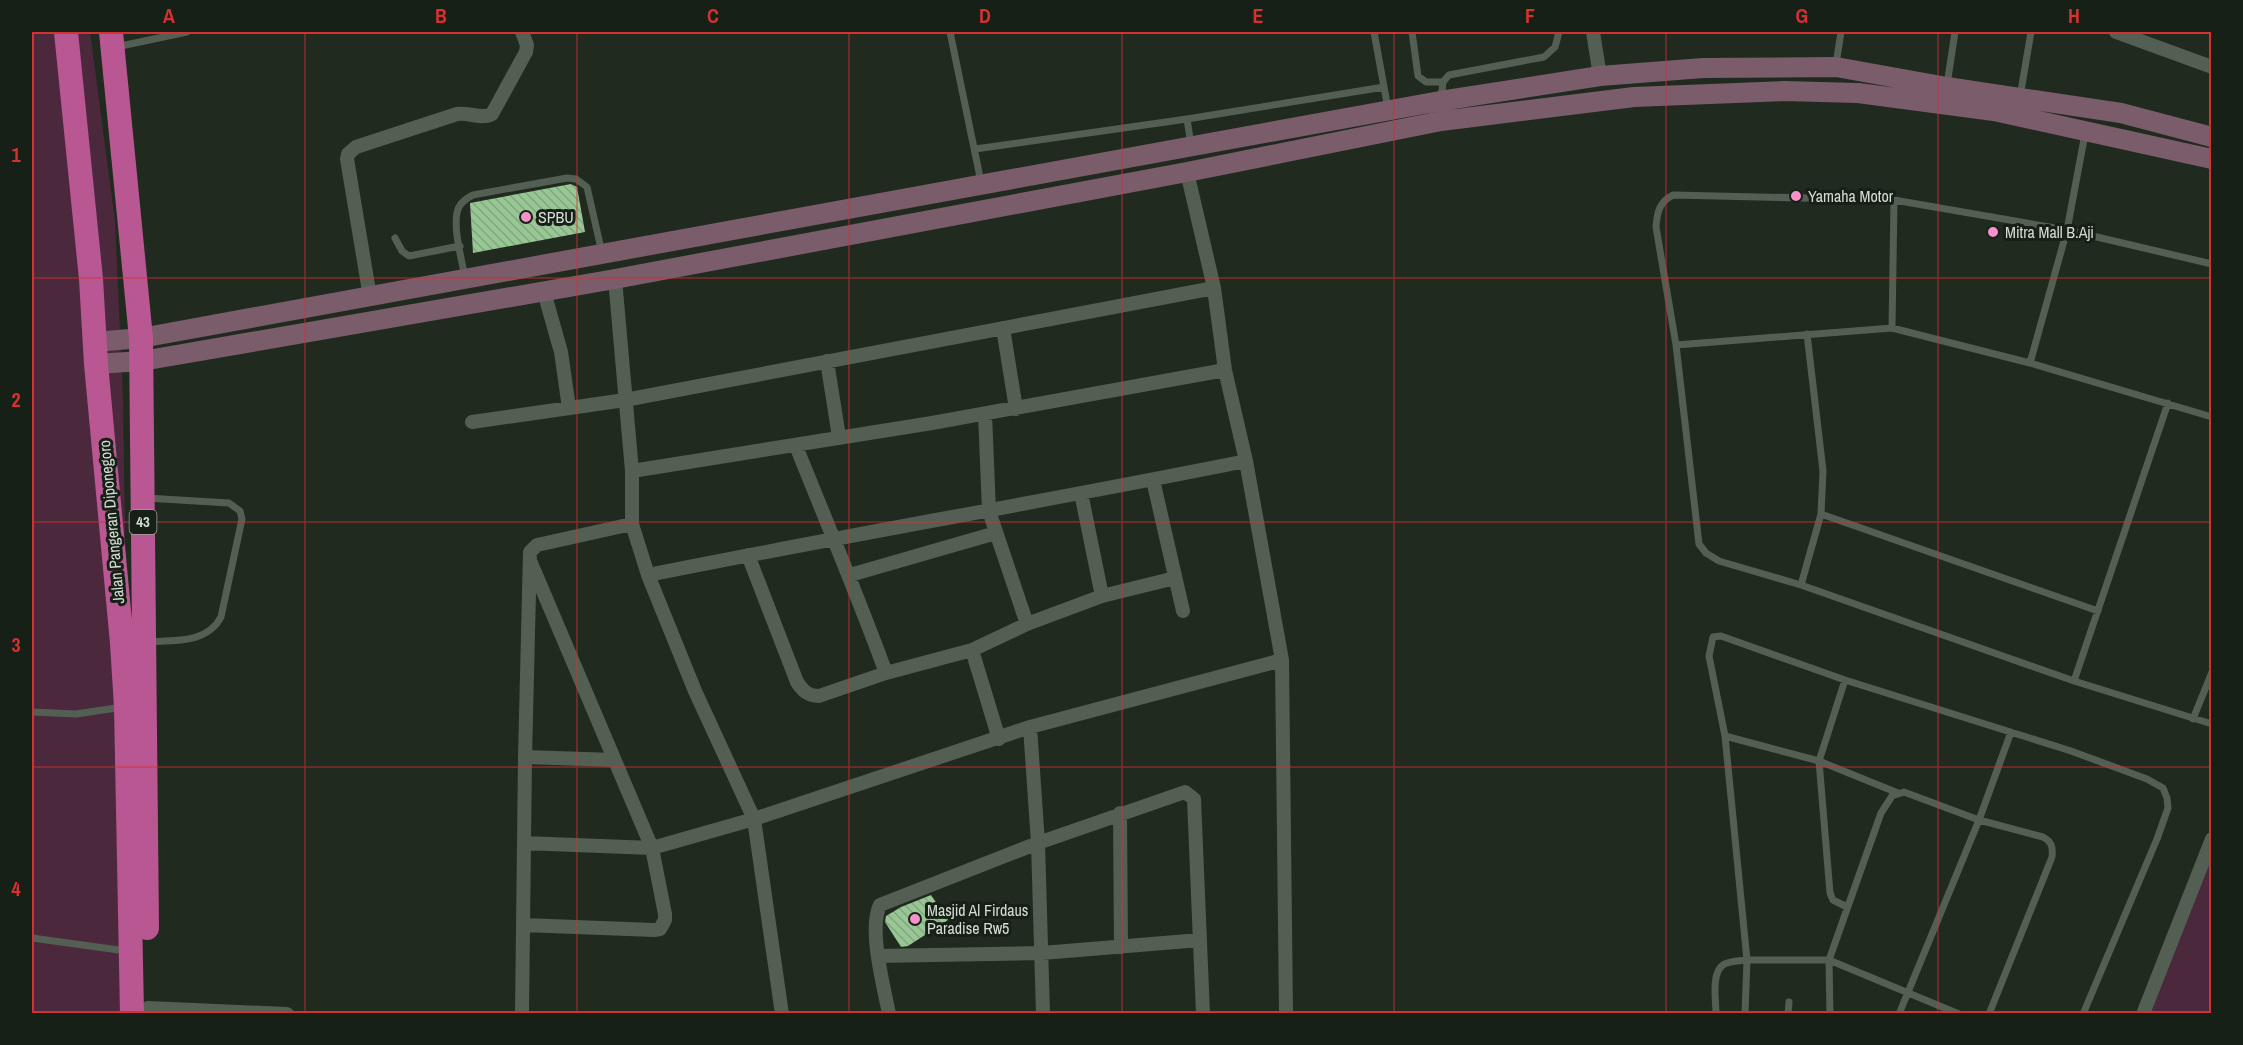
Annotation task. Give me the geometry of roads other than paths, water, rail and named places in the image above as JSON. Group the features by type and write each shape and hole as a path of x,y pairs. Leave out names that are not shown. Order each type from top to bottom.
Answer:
{"highway":[{"name":"Jalan Pangeran Diponegoro","path":"66,32 91,279 122,643 126,707 132,952 143,1012"},
{"name":"Jalan Pangeran Diponegoro","path":"112,39 141,350 145,642 143,1012"}],"main road":[{"path":"1784,67 1784,91"},
{"path":"96,353 141,350 426,312 615,279 1187,172 1441,111 1600,76 1703,68 1836,67 1947,87 2121,113 2211,136"},
{"path":"141,350 370,297 1389,111 1441,111 1634,97 1784,91 1858,93 1994,111 2211,159"},
{"path":"420,288 426,312"}],"street":[{"path":"370,297 348,154 356,147 457,114 487,117 492,114 526,52 527,45 522,32"},
{"path":"1593,32 1600,76"},
{"path":"2116,32 2211,67"},
{"path":"1187,172 1214,288 1225,370 1246,461 1282,660 1286,1014"},
{"path":"615,279 632,471 632,524 648,575 695,691 754,819 782,1014"},
{"path":"472,422 625,400 1214,288"},
{"path":"544,292 561,352 569,408"},
{"path":"1003,328 1016,408"},
{"path":"827,361 839,438"},
{"path":"632,471 985,414 1225,370"},
{"path":"985,414 989,511 1027,624"},
{"path":"796,446 832,538 850,574 886,673"},
{"path":"648,575 832,538 1081,494 1246,461"},
{"path":"1153,480 1182,611"},
{"path":"1081,494 1102,596"},
{"path":"522,1014 529,558 533,547 537,545 632,524"},
{"path":"850,574 996,533"},
{"path":"748,555 797,682 804,692 812,696 819,696 886,673 972,650 1027,624 1102,596 1175,578"},
{"path":"523,925 654,930 660,929 665,920 652,848 529,558"},
{"path":"972,650 999,739"},
{"path":"524,843 652,848 754,819 1030,727 1282,660"},
{"path":"1030,727 1038,843 1043,1014"},
{"path":"525,757 614,760"},
{"path":"889,1014 878,956 876,917 880,904 1179,792 1185,792 1194,799 1200,940 1200,1013"},
{"path":"1120,813 1121,947"},
{"path":"2143,1014 2211,839"},
{"path":"878,956 1042,953 1200,940"},
{"path":"143,1012 287,1014"}],"lane":[{"path":"112,39 187,32"},
{"path":"950,32 982,185"},
{"path":"1374,32 1389,111"},
{"path":"1412,32 1418,76 1426,82 1443,82 1454,73 1544,57 1555,47 1559,32"},
{"path":"1836,67 1841,32"},
{"path":"1947,87 1955,32"},
{"path":"2020,97 2031,32"},
{"path":"1441,111 1443,82"},
{"path":"975,149 1384,87"},
{"path":"1187,118 1191,147"},
{"path":"2030,363 2067,230 2086,132"},
{"path":"465,280 456,220 460,205 473,195 567,178 576,179 587,187 602,254"},
{"path":"2211,264 2067,230 1894,200 1673,195 1665,199 1657,215 1656,227 1676,345 1699,544 1706,553 1719,561 1801,585 2074,681 2211,724"},
{"path":"1893,328 1894,200"},
{"path":"395,238 402,251 410,256 460,246"},
{"path":"1676,345 1893,328 2030,363 2211,417"},
{"path":"1801,585 1821,514 1823,471 1807,334"},
{"path":"2074,681 2168,404"},
{"path":"143,498 229,504 240,511 242,519 221,617 216,627 207,634 190,638 145,642"},
{"path":"1821,514 2097,611"},
{"path":"1745,1014 1747,960 1725,736 1709,656 1713,637 1721,636 1845,680 2071,751 2147,779 2163,788 2168,798 2168,808 2083,1014"},
{"path":"2193,719 2211,672"},
{"path":"1845,680 1820,761 1830,893 1833,900 1847,907"},
{"path":"32,712 76,714 126,707"},
{"path":"1899,1014 1979,820 2011,732"},
{"path":"1725,736 1820,761 1898,793"},
{"path":"1830,1014 1829,960 1881,813 1887,801 1898,793 1904,792 1979,820 2043,837 2050,841 2053,849 2052,857 1989,1014"},
{"path":"32,938 132,952"},
{"path":"1716,1014 1716,980 1719,968 1725,963 1747,960 1829,960 1959,1014"},
{"path":"1788,1014 1789,1002"}],"place":[{"name":"Yamaha Motor","path":"1796,196"},
{"name":"SPBU","path":"526,217"},
{"name":"Mitra Mall B.Aji","path":"1993,232"},
{"name":"Masjid Al Firdaus Paradise Rw5","path":"915,919"}]}
